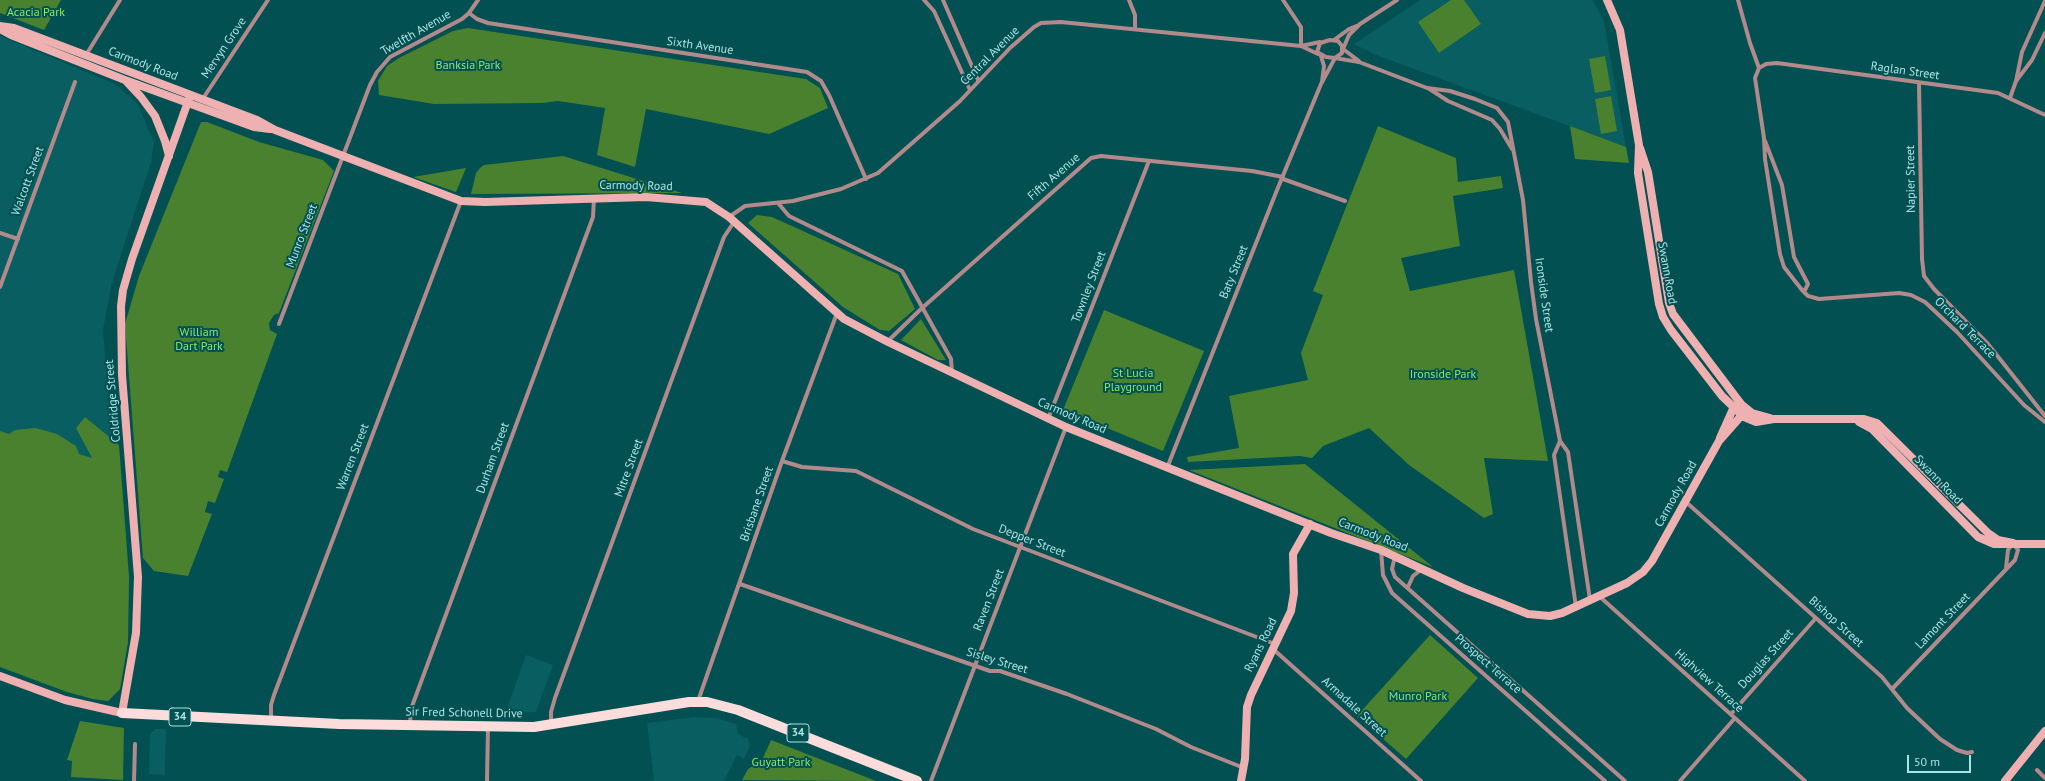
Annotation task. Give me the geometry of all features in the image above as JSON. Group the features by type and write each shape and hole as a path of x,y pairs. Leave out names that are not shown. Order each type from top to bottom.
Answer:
{"main road":[{"name":"Swann Road","path":"1607,0 1620,30 1638,145 1638,173 1660,309 1671,330 1733,409 1741,416 1754,422 1774,419 1851,420 1865,424 1872,429 1978,537 1994,544 2045,544"},
{"name":"Carmody Road","path":"0,27 14,28 85,55 188,100"},
{"name":"Carmody Road","path":"0,27 11,35 125,80 200,103 254,127 276,130 461,200 485,202 646,197 698,200 712,205 732,220 850,323 952,374 1066,427 1310,524 1396,556 1469,590 1528,614 1550,616 1576,607 1632,580 1645,570 1652,561 1686,502 1719,441 1733,409"},
{"path":"125,80 141,97 154,116 165,141 169,157"},
{"name":"Coldridge Street","path":"122,713 136,633 138,577 119,320 126,277 188,100"},
{"name":"Swann Road","path":"1638,145 1648,172 1669,303 1673,314 1744,407 1756,414 1774,419"},
{"path":"1733,409 1744,407 1741,416"},
{"name":"Carmody Road","path":"1719,441 1741,416"},
{"name":"Ryans Road","path":"1241,781 1244,768 1247,707 1291,611 1294,599 1293,554 1310,524"},
{"name":"Sir Fred Schonell Drive","path":"0,676 65,700 122,713 271,721 534,727 698,702 718,704 738,710 902,778 917,781"},
{"path":"2005,781 2045,731"}],"street":[{"path":"85,55 120,0"},
{"name":"Mervyn Grove","path":"200,103 268,0"},
{"name":"Twelfth Avenue","path":"344,156 370,84 382,64 390,57 462,19 478,0"},
{"path":"924,0 934,11 970,90"},
{"path":"943,0 978,80"},
{"path":"1129,0 1135,15 1135,29"},
{"path":"1283,0 1301,27 1301,46"},
{"name":"Central Avenue","path":"732,220 745,206 778,203 841,189 866,179 888,166 960,101 978,80 1010,48 1034,27 1041,24 1053,22 1301,46 1338,39 1349,29 1360,24 1397,0"},
{"name":"Orchard Terrace","path":"1738,0 1750,43 1759,68 1755,78 1764,138 1765,159 1780,254 1784,267 1810,298 1823,299 1899,293 1911,295 1931,305 1958,332 2026,408 2045,422"},
{"path":"2010,98 2016,81 2022,52 2045,1"},
{"name":"Sixth Avenue","path":"469,12 477,19 488,23 807,72 820,81 829,95 866,179"},
{"name":"Central Avenue","path":"1301,46 1320,55 1335,58 1340,54 1349,35 1360,24"},
{"path":"2016,81 2032,60 2045,33"},
{"path":"1332,40 1340,43 1343,49"},
{"path":"1320,42 1316,49 1320,55"},
{"name":"Ironside Street","path":"1343,49 1365,65"},
{"name":"Baty Street","path":"1320,55 1324,66 1321,84"},
{"name":"Ironside Street","path":"1335,58 1365,65 1427,88 1467,96 1499,110 1509,125 1524,205 1536,319 1560,441 1568,452 1590,601"},
{"name":"Baty Street","path":"1167,468 1321,84 1335,58"},
{"name":"Raglan Street","path":"1759,68 1773,63 1998,93 2045,115"},
{"name":"Walcott Street","path":"0,287 75,82"},
{"name":"Napier Street","path":"1919,82 1922,259 1924,276"},
{"name":"Ironside Street","path":"1427,88 1448,101 1492,120 1500,129 1514,151"},
{"name":"Orchard Terrace","path":"1764,138 1782,184 1794,258 1808,284 1804,292"},
{"name":"Munro Street","path":"279,324 344,156"},
{"name":"Fifth Avenue","path":"888,342 921,309 1091,158 1101,156 1149,162 1252,171 1283,178 1346,201"},
{"name":"Townley Street","path":"1048,419 1149,162"},
{"name":"Durham Street","path":"410,725 411,709 593,217 594,198"},
{"name":"Warren Street","path":"271,721 271,705 274,695 461,200"},
{"path":"778,203 789,216 902,271 921,309 951,359 953,366 952,374"},
{"name":"Mitre Street","path":"550,725 551,712 558,691 724,237 732,220"},
{"path":"0,233 18,239"},
{"name":"Orchard Terrace","path":"1924,276 1934,289 1988,344 2045,416"},
{"name":"Brisbane Street","path":"698,702 782,461 837,313"},
{"name":"Raven Street","path":"931,781 1066,427"},
{"name":"Ironside Street","path":"1560,441 1554,455 1576,607"},
{"name":"Depper Street","path":"782,461 802,467 856,471 973,529 1274,646"},
{"name":"Bishop Street","path":"1686,502 1893,688 1907,708 1940,739 1957,750 1967,753 1972,752"},
{"path":"2006,568 2008,550 2013,543"},
{"name":"Lamont Street","path":"1893,688 1928,650 1962,617 2017,557 2018,550 2013,543"},
{"name":"Prospect Terrace","path":"1381,550 1383,575 1392,593 1605,781"},
{"name":"Prospect Terrace","path":"1396,556 1392,567 1393,573 1625,781"},
{"path":"1408,587 1413,576 1422,568"},
{"name":"Sisley Street","path":"740,584 990,671 1000,671 1074,697 1156,729 1191,747 1244,768"},
{"name":"Highview Terrace","path":"1599,596 1805,781"},
{"name":"Douglas Street","path":"1731,714 1816,618"},
{"name":"Armadale Street","path":"1274,646 1421,781"},
{"path":"1680,781 1735,718"},
{"path":"487,781 488,727"},
{"path":"134,781 135,744"},
{"path":"2037,770 2045,778"}],"shaded area":[{"path":"1420,0 1593,0 1604,21 1626,147 1376,55 1354,44"},
{"path":"0,36 115,84 137,103 154,142 151,163 112,282 103,330 112,438 119,445 129,577 128,642 120,689 108,701 93,699 67,692 0,667"},
{"path":"526,655 553,665 536,712 505,714"},
{"path":"695,717 716,718 736,724 738,734 748,739 750,746 744,759 737,755 724,781 648,781 654,780 647,723"},
{"path":"155,729 166,729 165,775 149,774 150,734"}],"green space":[{"name":"Acacia Park","path":"0,0 61,0 44,30 0,13"},
{"path":"1451,0 1464,0 1481,24 1439,53 1418,22"},
{"name":"Banksia Park","path":"468,28 806,79 820,88 828,108 769,134 646,109 635,167 597,155 605,108 558,101 542,103 434,104 379,95 378,81 387,66 399,58 453,31"},
{"path":"1605,56 1611,90 1595,93 1589,59"},
{"path":"1611,96 1617,131 1601,134 1595,99"},
{"name":"William Dart Park","path":"201,122 207,122 259,142 323,160 334,171 279,313 274,315 269,323 270,330 277,334 227,472 220,470 218,477 224,479 215,503 208,501 205,512 212,514 188,576 154,571 143,558 125,324 139,276"},
{"name":"Ironside Park","path":"1378,126 1456,158 1458,182 1501,176 1503,188 1453,196 1460,246 1401,258 1410,291 1514,270 1548,461 1484,458 1493,514 1484,518 1409,465 1369,428 1323,446 1312,458 1300,456 1188,462 1187,457 1239,448 1229,396 1308,380 1301,353 1323,295 1313,291"},
{"path":"1570,126 1626,147 1629,163 1575,159"},
{"path":"563,156 682,193 471,194 476,173 484,165"},
{"path":"466,168 456,192 413,177"},
{"path":"757,215 772,217 898,274 915,309 889,331 880,330 843,307 748,223"},
{"name":"St Lucia Playground","path":"1104,310 1204,351 1163,451 1063,410"},
{"path":"921,319 946,360 938,360 901,340"},
{"path":"85,417 119,445 129,577 128,642 120,689 108,701 93,699 67,692 0,667 0,431 9,434 15,430 36,428 57,434 76,446 79,454 92,458 76,428"},
{"path":"1305,464 1433,567 1189,470"},
{"name":"Munro Park","path":"1430,635 1478,678 1406,759 1357,716"},
{"path":"80,721 124,728 123,780 71,777 72,761 67,760"},
{"name":"Guyatt Park","path":"771,740 876,781 742,780 748,769 751,767 759,767"}]}
